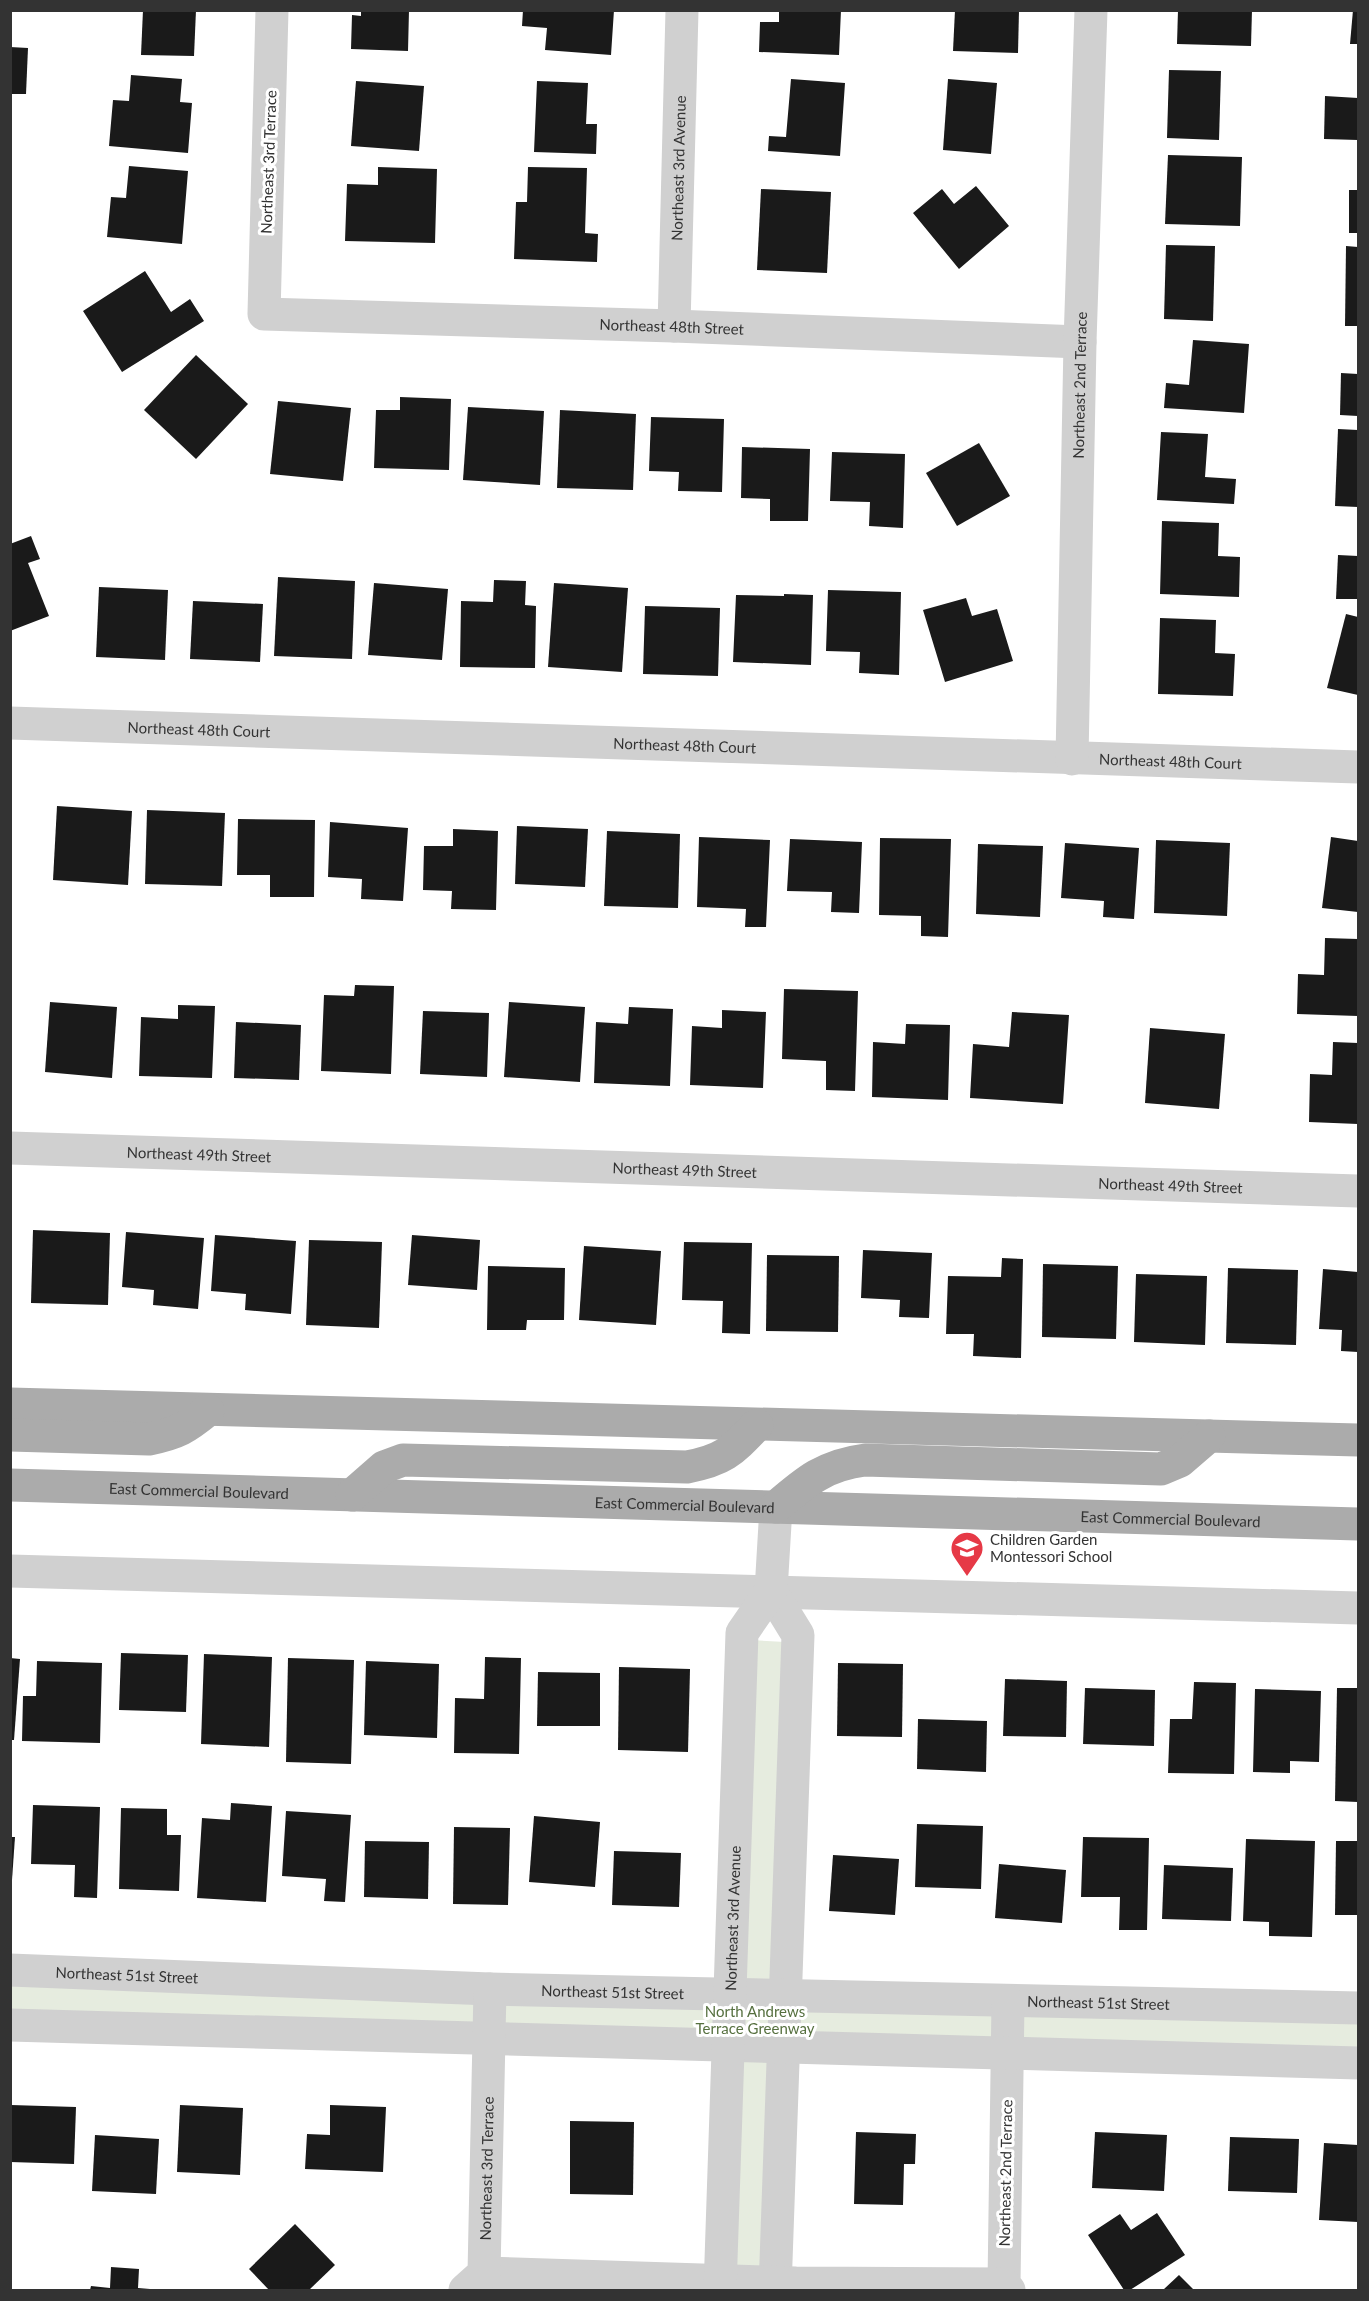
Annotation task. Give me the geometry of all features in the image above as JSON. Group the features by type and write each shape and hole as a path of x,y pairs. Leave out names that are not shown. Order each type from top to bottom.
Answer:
{"main road":[{"path":"10,1404 1359,1440"},
{"path":"10,1435 149,1439 169,1435 188,1427 208,1410"},
{"path":"352,1495 384,1467 403,1460 687,1467 708,1463 732,1451 757,1425"},
{"path":"776,1507 806,1481 842,1463 865,1460 1161,1468 1180,1461 1209,1436"},
{"name":"East Commercial Boulevard","path":"10,1485 1359,1524"}],"street":[{"name":"Northeast 3rd Terrace","path":"264,314 273,10"},
{"name":"Northeast 3rd Avenue","path":"674,326 682,10"},
{"name":"Northeast 2nd Terrace","path":"1072,759 1080,342 1091,10"},
{"name":"Northeast 48th Street","path":"264,314 674,326 1080,342"},
{"name":"Northeast 48th Court","path":"10,723 1359,767"},
{"name":"Northeast 49th Street","path":"10,1148 1359,1191"},
{"path":"776,1507 771,1591 798,1635 776,2287"},
{"path":"10,1571 1359,1608"},
{"name":"Northeast 3rd Avenue","path":"720,2286 742,1633 771,1591"},
{"name":"Northeast 51st Street","path":"10,1970 490,1989 1359,2008"},
{"name":"Northeast 3rd Terrace","path":"475,2282 490,1989"},
{"name":"Northeast 2nd Terrace","path":"1007,2287 1006,2053 1008,2002"},
{"path":"10,2025 1359,2063"},
{"path":"475,2282 776,2287 1007,2287"}],"green space":[{"name":"North Andrews Terrace Greenway","path":"750,1640 785,1642 774,2003 1358,2021 1358,2054 771,2039 762,2290 729,2290 737,2038 11,2014 11,1981 738,2002"}],"building":[{"path":"143,10 196,10 194,56 141,55"},
{"path":"361,10 409,10 408,51 351,49 352,15 361,16"},
{"path":"523,10 614,10 611,55 545,50 547,28 522,26"},
{"path":"779,10 841,10 839,55 759,52 760,22 779,22"},
{"path":"955,10 1019,10 1018,53 953,51"},
{"path":"1178,10 1252,10 1251,46 1177,44"},
{"path":"1353,10 1358,10 1358,44 1350,44"},
{"path":"10,47 28,48 26,94 10,94"},
{"path":"1169,70 1221,71 1219,140 1167,138"},
{"path":"131,75 182,79 180,102 192,103 188,153 109,146 113,100 129,101"},
{"path":"791,79 845,83 840,156 768,151 769,136 786,137"},
{"path":"948,79 997,83 991,154 943,150"},
{"path":"356,81 424,86 419,151 351,146"},
{"path":"537,81 588,83 586,124 597,124 596,154 534,152"},
{"path":"1325,96 1358,98 1358,140 1324,139"},
{"path":"1168,155 1242,157 1240,226 1165,224"},
{"path":"129,166 188,171 182,244 107,237 111,197 126,198"},
{"path":"378,167 437,169 435,243 345,241 347,184 378,185"},
{"path":"528,167 587,168 585,233 598,234 597,262 514,259 516,202 527,202"},
{"path":"976,186 1009,226 959,269 913,213 942,189 954,204"},
{"path":"761,189 831,192 827,273 757,270"},
{"path":"1349,190 1358,190 1358,233 1349,233"},
{"path":"1166,245 1215,246 1213,321 1164,319"},
{"path":"1346,246 1358,247 1358,326 1345,326"},
{"path":"145,271 171,312 190,299 204,321 122,372 83,311"},
{"path":"1193,340 1249,344 1244,413 1164,408 1166,383 1189,385"},
{"path":"196,355 248,404 196,459 144,410"},
{"path":"1341,373 1358,374 1358,416 1340,415"},
{"path":"400,397 451,399 449,470 374,468 376,410 400,410"},
{"path":"278,401 351,408 343,481 270,474"},
{"path":"468,407 544,411 540,485 463,480"},
{"path":"560,410 636,414 633,490 557,488"},
{"path":"651,417 724,419 722,492 678,491 679,472 649,471"},
{"path":"1338,429 1358,430 1358,507 1335,506"},
{"path":"1161,432 1208,434 1205,477 1236,479 1234,504 1157,500"},
{"path":"979,443 1010,496 957,526 926,473"},
{"path":"742,447 810,449 808,521 770,521 770,499 741,498"},
{"path":"832,452 905,454 903,528 869,526 870,502 830,501"},
{"path":"1162,521 1219,523 1218,556 1240,557 1239,597 1160,594"},
{"path":"31,536 40,559 28,563 49,616 10,631 10,544"},
{"path":"1338,555 1358,556 1358,599 1336,599"},
{"path":"278,577 355,581 352,659 274,656"},
{"path":"494,580 526,581 525,605 536,606 535,668 460,667 461,601 493,602"},
{"path":"374,583 448,589 442,660 368,655"},
{"path":"554,583 628,588 622,672 548,667"},
{"path":"99,587 168,590 165,660 96,657"},
{"path":"828,590 901,592 899,675 859,673 860,652 826,651"},
{"path":"784,594 813,595 811,665 733,662 736,595 784,596"},
{"path":"966,598 972,616 997,609 1013,661 945,682 923,610"},
{"path":"193,601 263,604 260,662 190,659"},
{"path":"645,606 720,608 718,676 643,674"},
{"path":"1346,614 1358,617 1358,695 1327,688"},
{"path":"1160,618 1216,620 1215,653 1235,654 1233,696 1158,694"},
{"path":"57,806 132,811 128,885 53,880"},
{"path":"147,810 225,813 222,886 145,884"},
{"path":"238,819 315,820 314,897 270,897 270,875 237,875"},
{"path":"330,822 408,828 403,901 361,899 362,879 328,877"},
{"path":"517,826 588,829 585,887 515,884"},
{"path":"453,829 498,831 496,910 451,909 452,891 423,890 424,846 453,846"},
{"path":"607,831 680,834 678,908 604,906"},
{"path":"699,837 770,840 766,927 745,927 746,909 697,907"},
{"path":"1331,837 1358,841 1358,912 1322,908"},
{"path":"880,838 951,839 948,937 921,936 921,916 879,915"},
{"path":"790,839 862,842 859,913 831,912 832,892 787,891"},
{"path":"1156,840 1230,843 1227,916 1154,913"},
{"path":"1065,843 1139,848 1134,919 1103,917 1104,901 1061,898"},
{"path":"978,844 1043,846 1040,917 976,914"},
{"path":"1325,938 1358,939 1358,1016 1297,1014 1298,974 1324,975"},
{"path":"355,985 394,986 391,1074 321,1071 324,995 354,996"},
{"path":"784,989 858,991 855,1091 826,1090 826,1061 782,1059"},
{"path":"50,1002 117,1007 112,1078 45,1072"},
{"path":"509,1002 585,1007 580,1082 504,1077"},
{"path":"178,1005 215,1006 212,1078 139,1076 141,1017 178,1019"},
{"path":"629,1007 673,1009 670,1086 594,1083 596,1022 628,1024"},
{"path":"722,1010 766,1012 763,1088 690,1085 692,1026 722,1028"},
{"path":"423,1011 489,1013 487,1077 420,1074"},
{"path":"1012,1012 1069,1015 1063,1104 970,1098 973,1044 1009,1047"},
{"path":"236,1022 301,1025 299,1080 234,1078"},
{"path":"906,1024 950,1025 948,1100 872,1097 873,1042 905,1044"},
{"path":"1150,1028 1225,1034 1219,1109 1145,1103"},
{"path":"1333,1042 1358,1043 1358,1124 1309,1122 1310,1074 1332,1075"},
{"path":"33,1230 110,1233 108,1305 31,1303"},
{"path":"126,1232 204,1238 198,1309 153,1305 154,1290 122,1287"},
{"path":"215,1235 296,1241 291,1314 245,1310 246,1294 211,1291"},
{"path":"412,1235 480,1240 477,1290 408,1285"},
{"path":"309,1240 382,1242 379,1328 306,1325"},
{"path":"684,1242 752,1243 750,1334 722,1333 723,1301 682,1300"},
{"path":"584,1246 661,1251 656,1325 579,1320"},
{"path":"863,1250 932,1253 929,1318 899,1317 900,1300 861,1298"},
{"path":"767,1255 839,1256 838,1332 766,1331"},
{"path":"1002,1258 1023,1259 1021,1358 973,1356 974,1334 946,1334 948,1276 1001,1277"},
{"path":"1043,1264 1118,1266 1116,1339 1042,1337"},
{"path":"488,1266 565,1268 564,1320 527,1320 526,1330 487,1330"},
{"path":"1228,1268 1298,1270 1296,1345 1226,1343"},
{"path":"1323,1269 1358,1272 1358,1352 1341,1351 1342,1330 1319,1329"},
{"path":"1136,1274 1207,1276 1205,1345 1134,1342"},
{"path":"121,1653 188,1655 186,1712 119,1710"},
{"path":"204,1654 272,1657 269,1747 201,1744"},
{"path":"485,1657 521,1658 519,1754 454,1753 455,1698 484,1699"},
{"path":"10,1658 20,1659 14,1740 10,1740"},
{"path":"288,1658 354,1660 351,1764 286,1762"},
{"path":"37,1661 102,1663 100,1743 22,1741 23,1696 36,1696"},
{"path":"366,1661 439,1664 437,1738 364,1735"},
{"path":"838,1663 903,1664 902,1737 837,1736"},
{"path":"619,1667 690,1669 688,1752 618,1750"},
{"path":"538,1672 600,1673 600,1726 537,1726"},
{"path":"1005,1679 1067,1681 1066,1737 1003,1736"},
{"path":"1194,1682 1236,1683 1234,1774 1168,1773 1170,1719 1192,1719"},
{"path":"1085,1688 1155,1690 1154,1746 1083,1744"},
{"path":"1337,1688 1358,1688 1358,1802 1335,1801"},
{"path":"1255,1689 1321,1691 1319,1762 1290,1761 1290,1773 1253,1772"},
{"path":"918,1719 987,1721 986,1772 917,1769"},
{"path":"231,1803 272,1806 266,1902 197,1898 202,1818 230,1820"},
{"path":"33,1805 100,1807 97,1898 74,1897 75,1865 31,1864"},
{"path":"121,1808 167,1809 167,1835 181,1835 179,1891 119,1889"},
{"path":"286,1811 351,1815 345,1902 324,1901 326,1879 282,1876"},
{"path":"534,1816 600,1822 595,1887 529,1882"},
{"path":"917,1824 983,1826 981,1889 915,1887"},
{"path":"454,1827 510,1828 508,1905 453,1904"},
{"path":"10,1837 15,1837 12,1880 10,1880"},
{"path":"1083,1837 1149,1838 1147,1930 1119,1930 1120,1897 1081,1897"},
{"path":"1246,1839 1315,1841 1312,1937 1269,1936 1269,1922 1243,1921"},
{"path":"365,1841 429,1842 428,1899 364,1897"},
{"path":"1336,1841 1358,1841 1358,1915 1335,1915"},
{"path":"614,1851 681,1853 679,1907 612,1905"},
{"path":"833,1855 899,1859 895,1915 829,1911"},
{"path":"999,1864 1066,1870 1062,1923 995,1918"},
{"path":"1164,1865 1233,1868 1231,1921 1162,1919"},
{"path":"11,2105 76,2107 74,2164 10,2162"},
{"path":"180,2105 243,2108 240,2175 177,2172"},
{"path":"330,2105 386,2107 383,2172 305,2169 307,2134 330,2135"},
{"path":"570,2121 634,2122 633,2195 570,2194"},
{"path":"856,2132 916,2134 915,2164 904,2164 903,2205 854,2204"},
{"path":"1095,2132 1167,2135 1164,2191 1092,2188"},
{"path":"95,2135 159,2139 156,2194 92,2191"},
{"path":"1230,2137 1299,2139 1297,2193 1228,2191"},
{"path":"1324,2143 1358,2145 1358,2222 1319,2220"},
{"path":"1157,2213 1185,2255 1130,2290 1124,2290 1088,2235 1120,2214 1131,2230"},
{"path":"295,2224 335,2265 309,2290 269,2290 249,2269"},
{"path":"111,2267 139,2269 138,2288 150,2290 90,2290 91,2286 110,2288"},
{"path":"1179,2275 1194,2290 1163,2290"}],"place":[{"name":"Children Garden Montessori School","path":"967,1577"}]}
